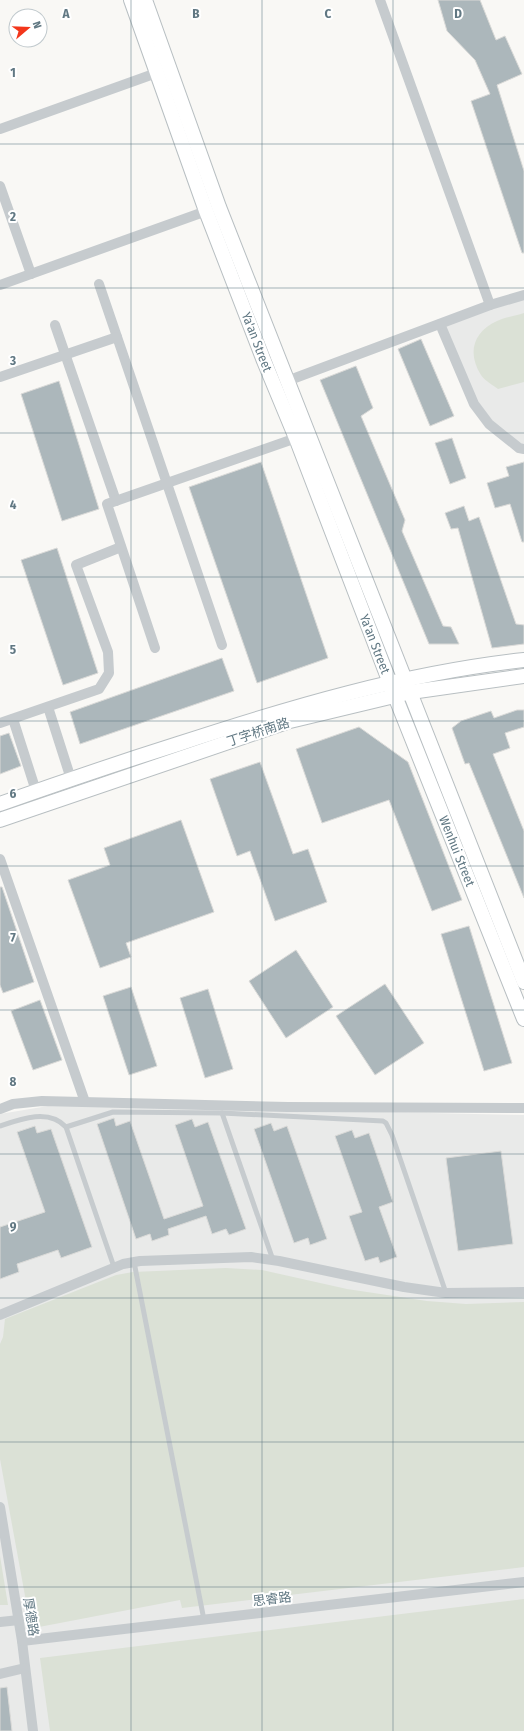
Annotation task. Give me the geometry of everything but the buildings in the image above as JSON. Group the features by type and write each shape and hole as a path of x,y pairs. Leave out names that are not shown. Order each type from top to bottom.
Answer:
{"main road":[{"name":"Ya'an Street","path":"131,0 163,71 213,209 264,361 302,436 406,678"},
{"name":"Ya'an Street","path":"146,0 163,71"},
{"name":"Ya'an Street","path":"213,209 287,381 302,436 389,682"},
{"name":"丁字桥南路","path":"0,804 271,713 406,678 440,671 524,660"},
{"name":"丁字桥南路","path":"0,820 269,727 411,692 524,676"},
{"name":"Wenhui Street","path":"406,678 524,982"},
{"name":"Wenhui Street","path":"389,682 524,1019"}],"street":[{"path":"380,0 490,305"},
{"path":"0,129 163,71"},
{"path":"0,186 31,274"},
{"path":"0,285 213,209"},
{"path":"99,284 222,645"},
{"path":"287,381 490,305 524,295"},
{"path":"55,324 116,501"},
{"path":"440,324 474,404 489,424 519,448 524,449"},
{"path":"0,377 117,337"},
{"path":"155,648 107,504 302,436"},
{"path":"0,723 100,689 105,682 109,674 108,652 76,565 121,547"},
{"path":"48,707 71,779"},
{"path":"13,719 36,791"},
{"path":"0,859 85,1102"},
{"path":"0,1109 13,1104 42,1100 288,1108 524,1108"},
{"path":"0,1315 114,1267 134,1262 236,1257 273,1260 404,1287 446,1293 524,1292"},
{"name":"厚德路","path":"0,1507 19,1620 33,1731"},
{"name":"思睿路","path":"22,1641 524,1582"},
{"path":"0,1622 19,1620"},
{"path":"0,1674 26,1668"}],"lane":[{"path":"66,1127 113,1112 222,1113 378,1119 386,1123 446,1293"},
{"path":"222,1113 273,1260"},
{"path":"0,1126 30,1117 39,1117 56,1120 66,1127 114,1267"},
{"path":"134,1262 204,1620"}],"shaded area":[{"path":"524,298 524,449 474,404 440,324"},
{"path":"524,313 524,382 498,389 481,375 474,359 475,344 482,331 489,326 500,320"},
{"path":"54,1105 524,1115 524,1731 0,1731 0,1114"},
{"path":"226,1268 262,1270 347,1289 427,1301 466,1304 524,1302 524,1567 182,1608 180,1600 39,1627 30,1623 0,1459 0,1344 3,1337 5,1319 116,1275 133,1272"},
{"path":"0,1556 8,1605 0,1605"},
{"path":"524,1599 524,1731 50,1731 40,1658"}]}
